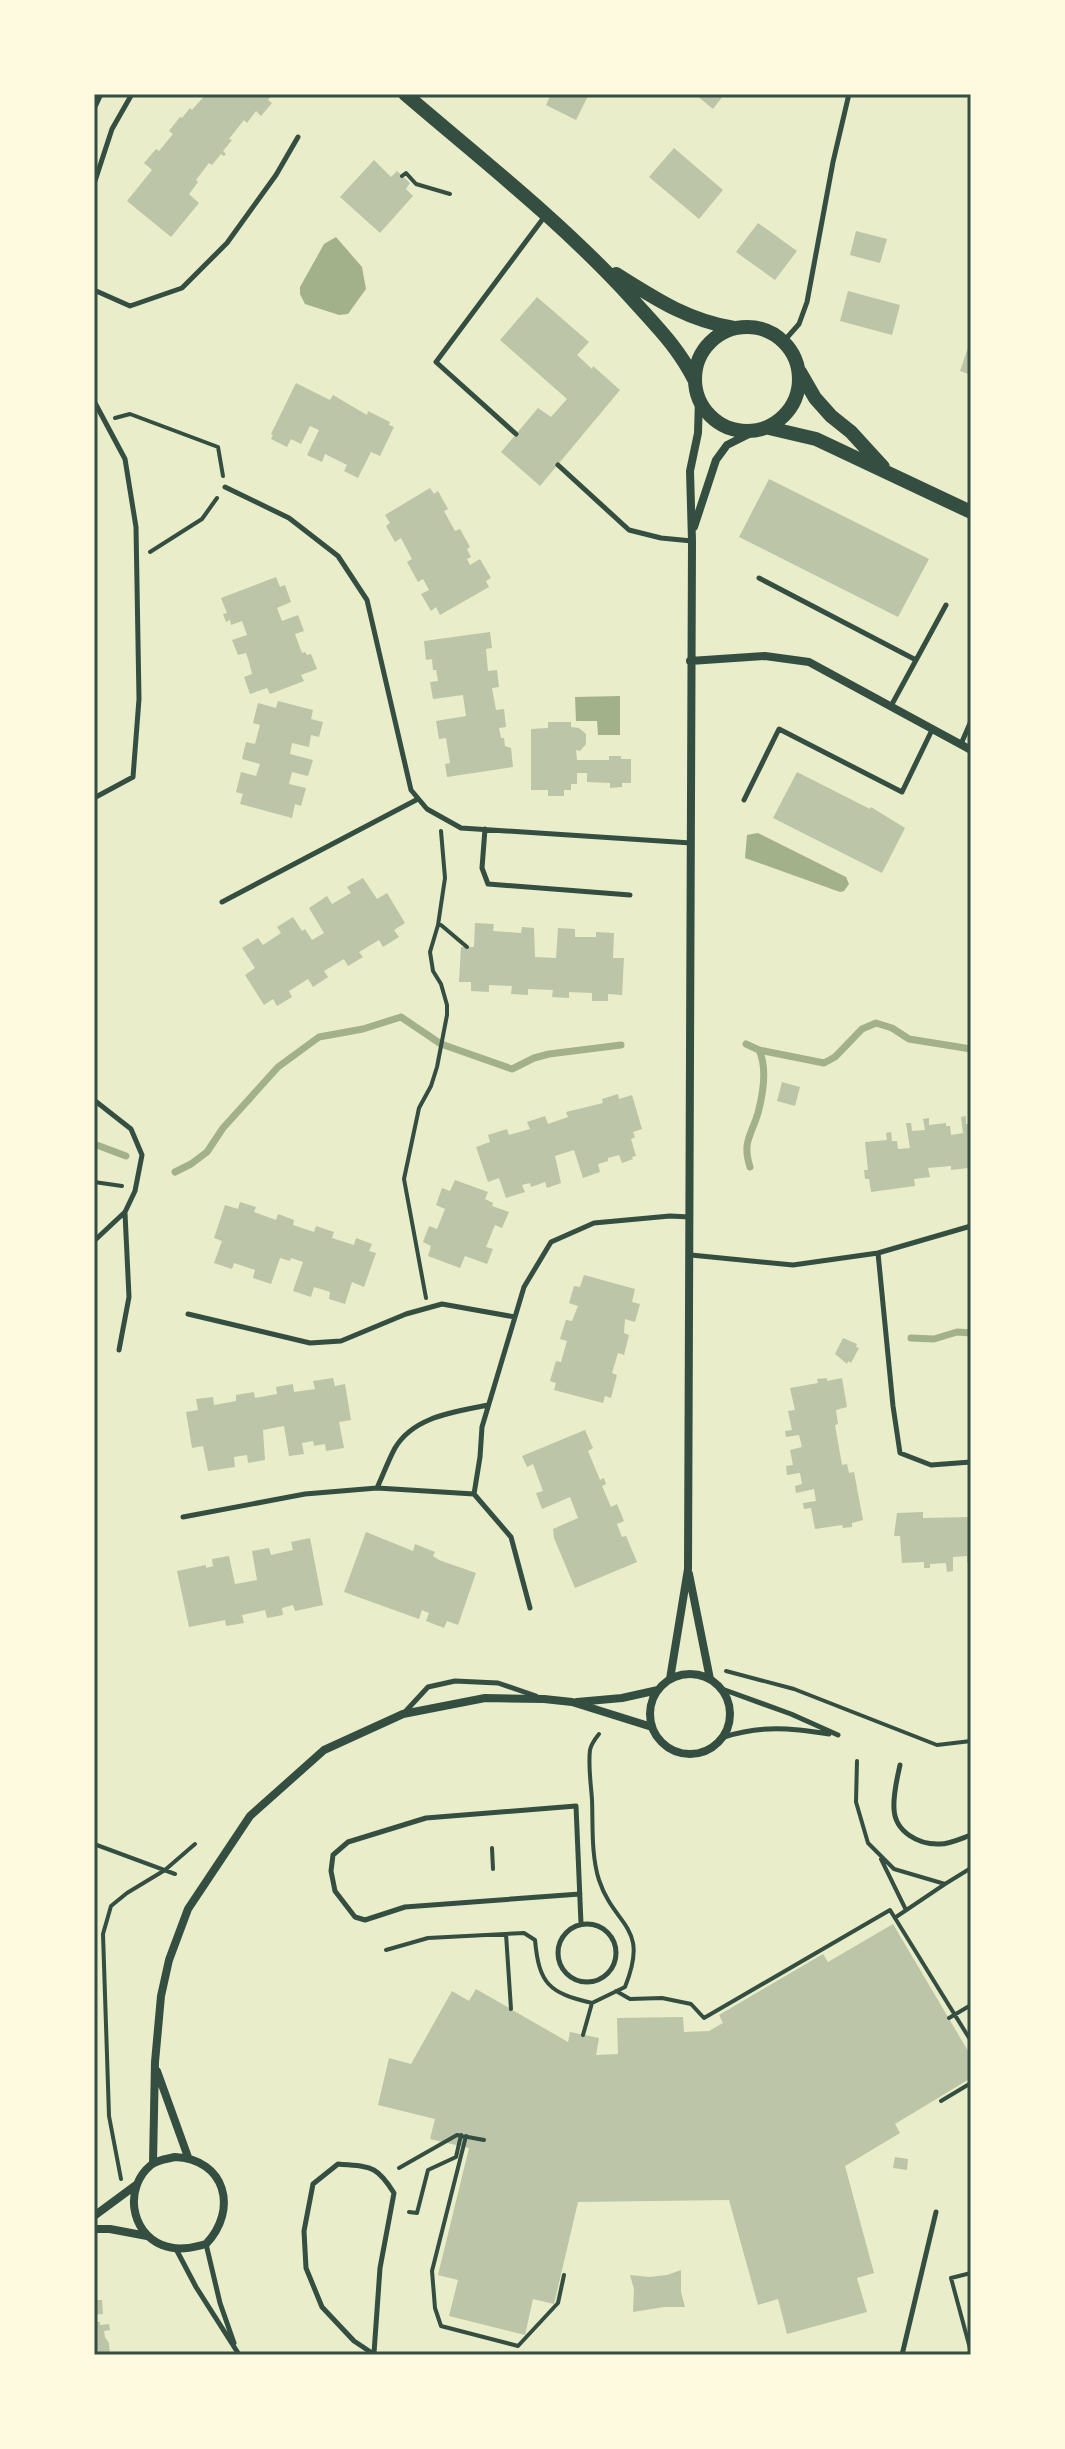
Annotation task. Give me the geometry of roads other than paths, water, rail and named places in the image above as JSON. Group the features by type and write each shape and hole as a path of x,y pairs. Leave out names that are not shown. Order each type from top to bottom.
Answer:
{"main road":[{"path":"405,94 599,263 668,336 684,358 708,414 721,425 737,431 753,432 769,428 793,406 799,389 799,372"},
{"path":"599,263 676,310 705,323 735,328 752,327 769,331 784,341 815,398 889,474"},
{"path":"695,381 698,363 706,347 735,328"},
{"path":"769,428 816,439 971,512"}],"street":[{"path":"670,1679 688,1569 691,1255 690,471 698,433 699,398"},
{"path":"691,538 716,460 727,445 753,432"},
{"path":"690,661 765,656 809,662 971,750"},
{"path":"688,1569 710,1679"},
{"path":"683,1674 697,1674 710,1679 729,1700 731,1713 724,1737 704,1752 691,1755 678,1753 658,1738 652,1727 652,1701 670,1679 683,1674"},
{"path":"94,2216 137,2185 153,2163 155,2062 161,1996 169,1960 188,1909 250,1816 324,1750 403,1714 485,1698 572,1702 622,1698 658,1690"},
{"path":"572,1702 652,1727"},
{"path":"155,2062 188,2157"},
{"path":"137,2185 133,2198 134,2212 147,2236 161,2245 176,2249 206,2244 216,2230 224,2200 222,2186 214,2173 203,2163 188,2157 153,2163"},
{"path":"94,2229 147,2236"}],"lane":[{"path":"94,109 101,94"},
{"path":"94,184 112,129 132,94"},
{"path":"784,341 799,324 807,302 849,94"},
{"path":"94,290 130,306 182,288 227,243 276,175 298,137"},
{"path":"516,434 436,362 546,215"},
{"path":"94,401 125,459 136,527 139,699 133,777 94,798"},
{"path":"558,465 629,530 661,538 691,538"},
{"path":"225,487 289,518 338,556 367,600 411,790 427,809 461,828 691,843"},
{"path":"759,578 916,660"},
{"path":"891,706 946,605"},
{"path":"961,744 971,721"},
{"path":"744,800 779,729 902,792 933,729"},
{"path":"222,902 418,799"},
{"path":"485,829 482,868 488,884 630,895"},
{"path":"94,1100 131,1129 142,1155 135,1191 125,1212 94,1241"},
{"path":"119,1350 129,1297 125,1212"},
{"path":"474,1494 482,1427 524,1287 551,1242 594,1223 691,1217"},
{"path":"691,1255 793,1265 878,1253 971,1226"},
{"path":"878,1253 900,1453 931,1465 971,1462"},
{"path":"188,1314 310,1343 341,1341 406,1314 442,1304 515,1317"},
{"path":"377,1488 397,1446 411,1431 426,1420 488,1405"},
{"path":"183,1517 305,1494 377,1488 474,1494 511,1537 530,1608"},
{"path":"403,1714 428,1687 455,1681 498,1683 544,1699"},
{"path":"722,1689 838,1735 797,1729 748,1729 724,1737"},
{"path":"900,1765 893,1799 894,1814 901,1829 920,1842 943,1845 971,1835"},
{"path":"580,1894 405,1907 365,1920 355,1917 335,1891 331,1871 333,1855 348,1842 426,1818 576,1806 580,1894 581,1924"},
{"path":"581,1924 591,1924 608,1933 616,1950 612,1968 598,1980 589,1983 570,1978 559,1962 557,1952 565,1934 581,1924"},
{"path":"338,2164 370,2167 383,2176 394,2193 380,2268 375,2354 354,2341 322,2307 306,2268 304,2231 313,2184 338,2164"},
{"path":"902,2355 936,2212"},
{"path":"206,2244 220,2303 238,2354"},
{"path":"176,2249 238,2354"}],"waterway":[{"path":"175,1172 207,1152 223,1128 278,1067 319,1037 363,1029 401,1017 441,1044 512,1069 549,1054 621,1045"},
{"path":"746,1044 759,1050 824,1063 835,1057 862,1029 876,1023 892,1028 909,1039 971,1049"},
{"path":"750,1167 747,1145 758,1113 763,1081 759,1050"},
{"path":"94,1144 126,1156"},
{"path":"911,1338 934,1339 957,1332 971,1333"}]}
